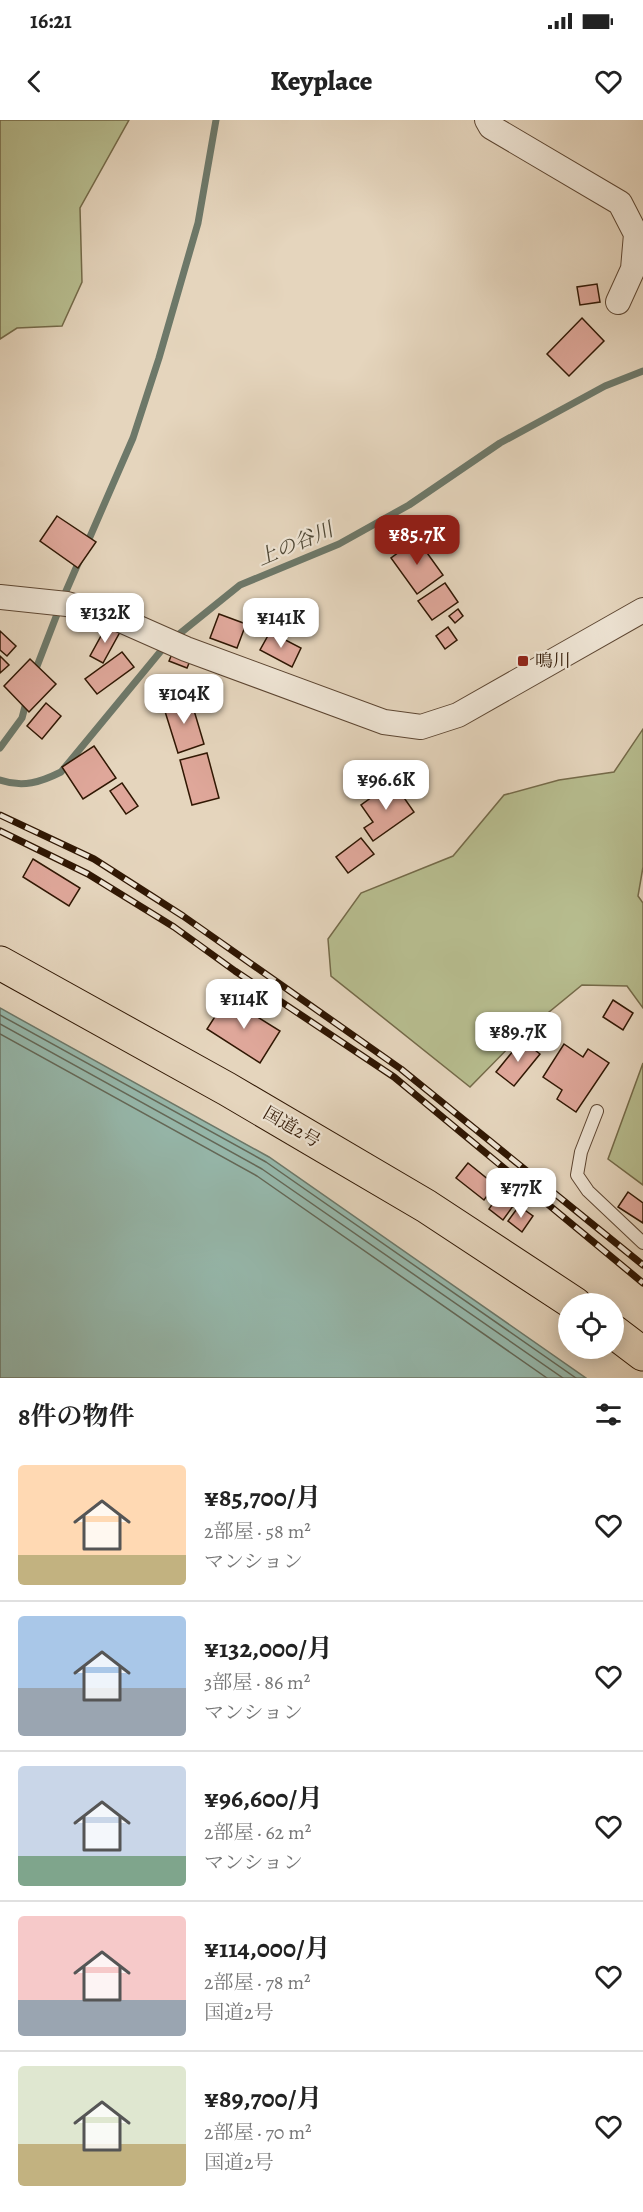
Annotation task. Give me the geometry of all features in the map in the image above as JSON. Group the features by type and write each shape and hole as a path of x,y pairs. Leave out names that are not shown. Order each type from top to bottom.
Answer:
{"highway":[{"name":"国道2号","path":"0,963 227,1089 426,1206 558,1293"},
{"path":"624,1340 643,1354"}],"street":[{"path":"487,120 491,127 620,203 636,234 633,269 618,302"},
{"path":"0,597 67,604 116,618 186,649 384,722 421,727 458,715 643,610"}],"lane":[{"path":"597,1111 581,1152 577,1175 588,1191 643,1243"}],"green space":[{"path":"0,120 129,120 80,208 82,282 62,326 17,328 0,339"},
{"path":"643,729 643,867 638,896 643,903 643,1008 627,986 582,985 521,1035 470,1087 331,976 328,939 361,893 453,856 504,795 559,780 614,772"},
{"path":"643,1063 643,1185 608,1159"}],"water":[{"path":"0,1008 269,1157 586,1378 0,1378"}],"building":[{"path":"597,284 600,302 580,305 577,287"},
{"path":"582,318 604,341 569,376 547,354"},
{"path":"57,516 96,542 78,568 40,541"},
{"path":"417,539 443,575 417,594 391,558"},
{"path":"445,583 458,602 432,620 418,601"},
{"path":"458,609 463,616 455,623 449,616"},
{"path":"219,614 246,624 237,648 210,638"},
{"path":"107,625 120,632 103,663 90,656"},
{"path":"448,627 457,640 445,649 436,636"},
{"path":"0,631 16,646 7,656 0,650"},
{"path":"270,632 301,648 292,667 260,650"},
{"path":"174,649 192,656 187,668 169,661"},
{"path":"122,652 134,667 97,694 85,679"},
{"path":"0,656 9,665 0,673"},
{"path":"30,659 56,684 29,712 4,686"},
{"path":"190,697 204,744 178,753 163,705"},
{"path":"46,703 61,716 42,739 27,726"},
{"path":"94,746 116,778 83,799 62,767"},
{"path":"207,753 219,798 192,805 180,760"},
{"path":"393,782 414,812 373,841 364,828 373,822 361,805"},
{"path":"122,783 138,806 126,814 110,791"},
{"path":"361,838 374,854 348,873 336,857"},
{"path":"33,859 80,888 69,906 23,877"},
{"path":"227,998 280,1031 260,1063 207,1029"},
{"path":"613,1000 633,1013 623,1030 603,1017"},
{"path":"522,1040 540,1054 514,1086 496,1072"},
{"path":"564,1044 583,1057 588,1049 609,1063 576,1112 557,1099 562,1090 543,1077"},
{"path":"468,1163 495,1185 484,1200 456,1178"},
{"path":"501,1191 516,1202 503,1220 489,1209"},
{"path":"628,1192 643,1203 643,1223 618,1207"},
{"path":"519,1206 533,1216 522,1232 508,1221"}],"waterway":[{"path":"86,546 133,438 159,358 198,223 216,120"},
{"name":"上の谷川","path":"173,639 240,585 339,544 409,505 500,443 605,386 643,371"},
{"path":"63,598 80,559"},
{"path":"34,674 59,609"},
{"name":"上の谷川","path":"0,780 16,784 32,783 61,772 165,646"},
{"path":"0,748 22,718 27,699"}],"railway":[{"path":"0,815 94,859 183,916 401,1069 643,1265"},
{"path":"0,831 88,874 174,927 235,971 394,1077 643,1283"}],"place":[{"name":"鳴川","path":"523,661"}]}
